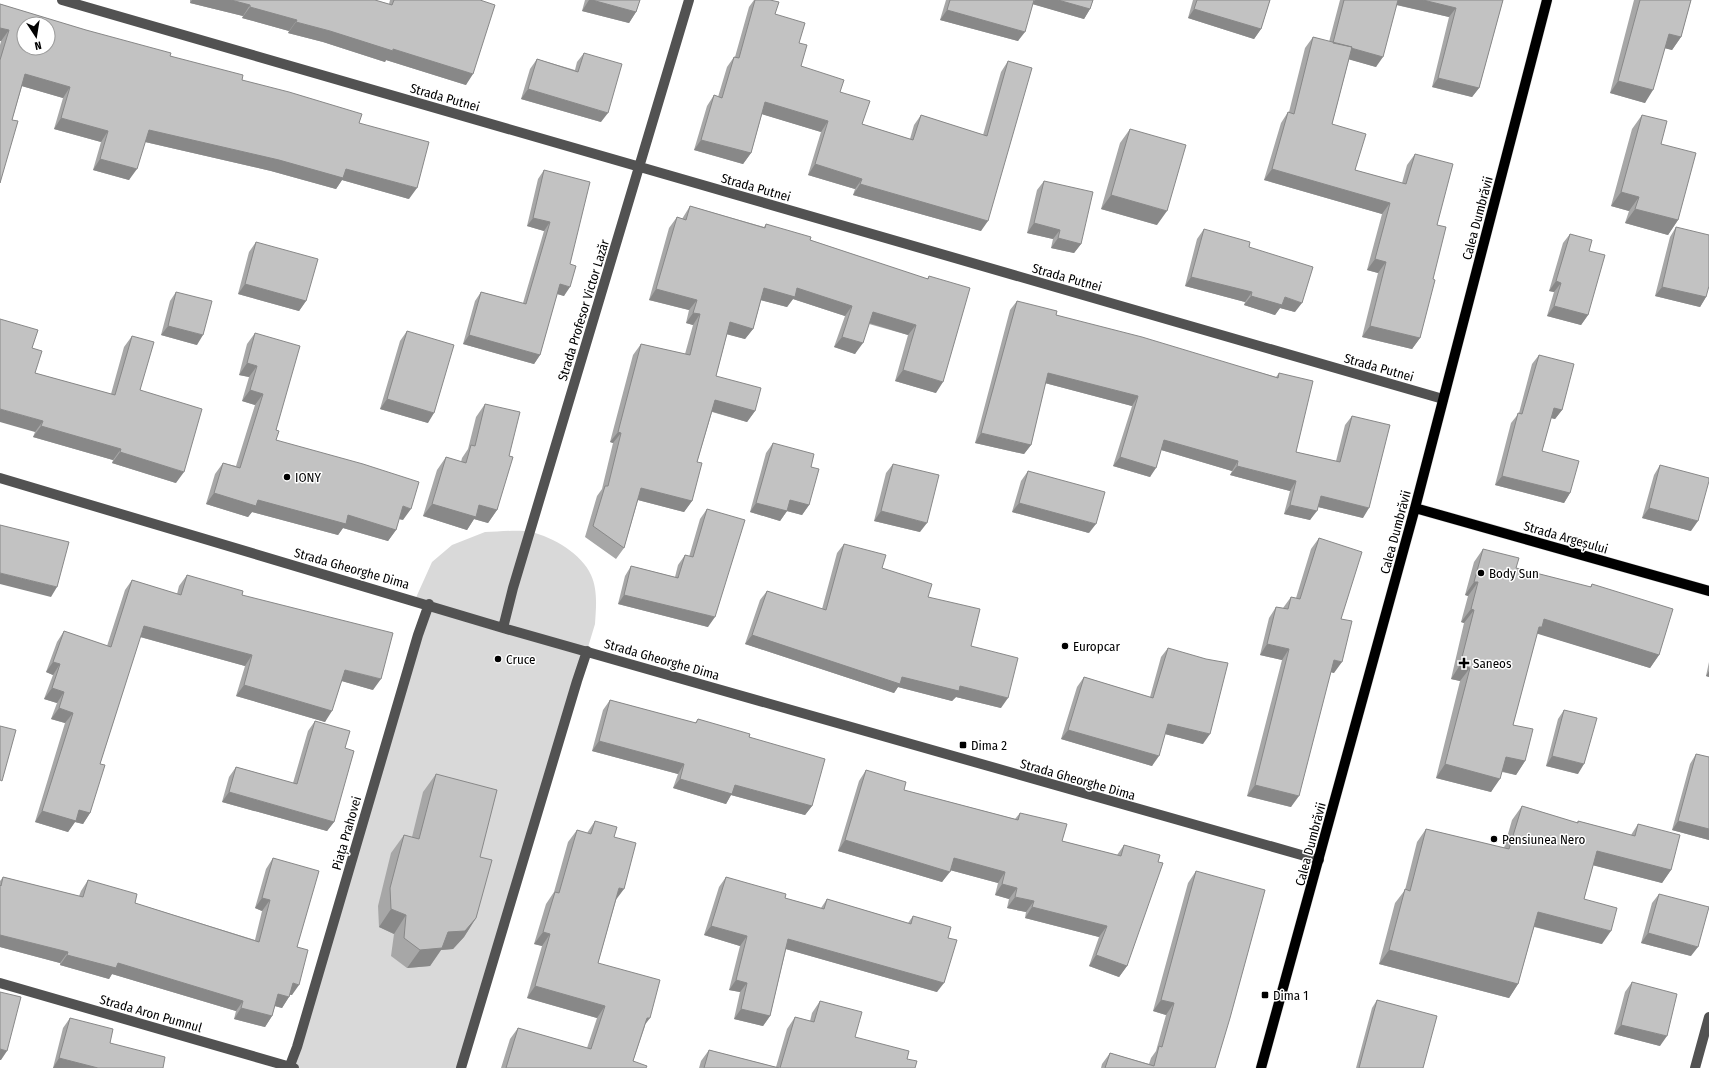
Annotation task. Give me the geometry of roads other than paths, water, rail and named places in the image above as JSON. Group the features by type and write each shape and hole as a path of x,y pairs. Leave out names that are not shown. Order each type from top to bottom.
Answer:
{"main road":[{"name":"Calea Dumbrăvii","path":"1261,1068 1415,508 1547,0"},
{"name":"Strada Argeșului","path":"1415,508 1709,591"}],"street":[{"name":"Strada Putnei","path":"62,0 1443,399"},
{"name":"Strada Profesor Victor Lazăr","path":"503,628 513,588 689,0"},
{"name":"Strada Gheorghe Dima","path":"0,478 429,604 503,628 1319,860"},
{"name":"Piața Prahovei","path":"291,1068 416,642 429,604"},
{"path":"461,1068 587,651"},
{"name":"Strada Aron Pumnul","path":"0,983 291,1068"},
{"path":"1695,1068 1709,1017"}],"place":[{"name":"IONY","path":"287,477"},
{"name":"Body Sun","path":"1481,573"},
{"name":"Europcar","path":"1065,646"},
{"name":"Cruce","path":"498,659"},
{"name":"Saneos","path":"1464,663"},
{"name":"Dima 2","path":"963,745"},
{"name":"Pensiunea Nero","path":"1494,839"},
{"name":"Dima 1","path":"1265,995"}]}
